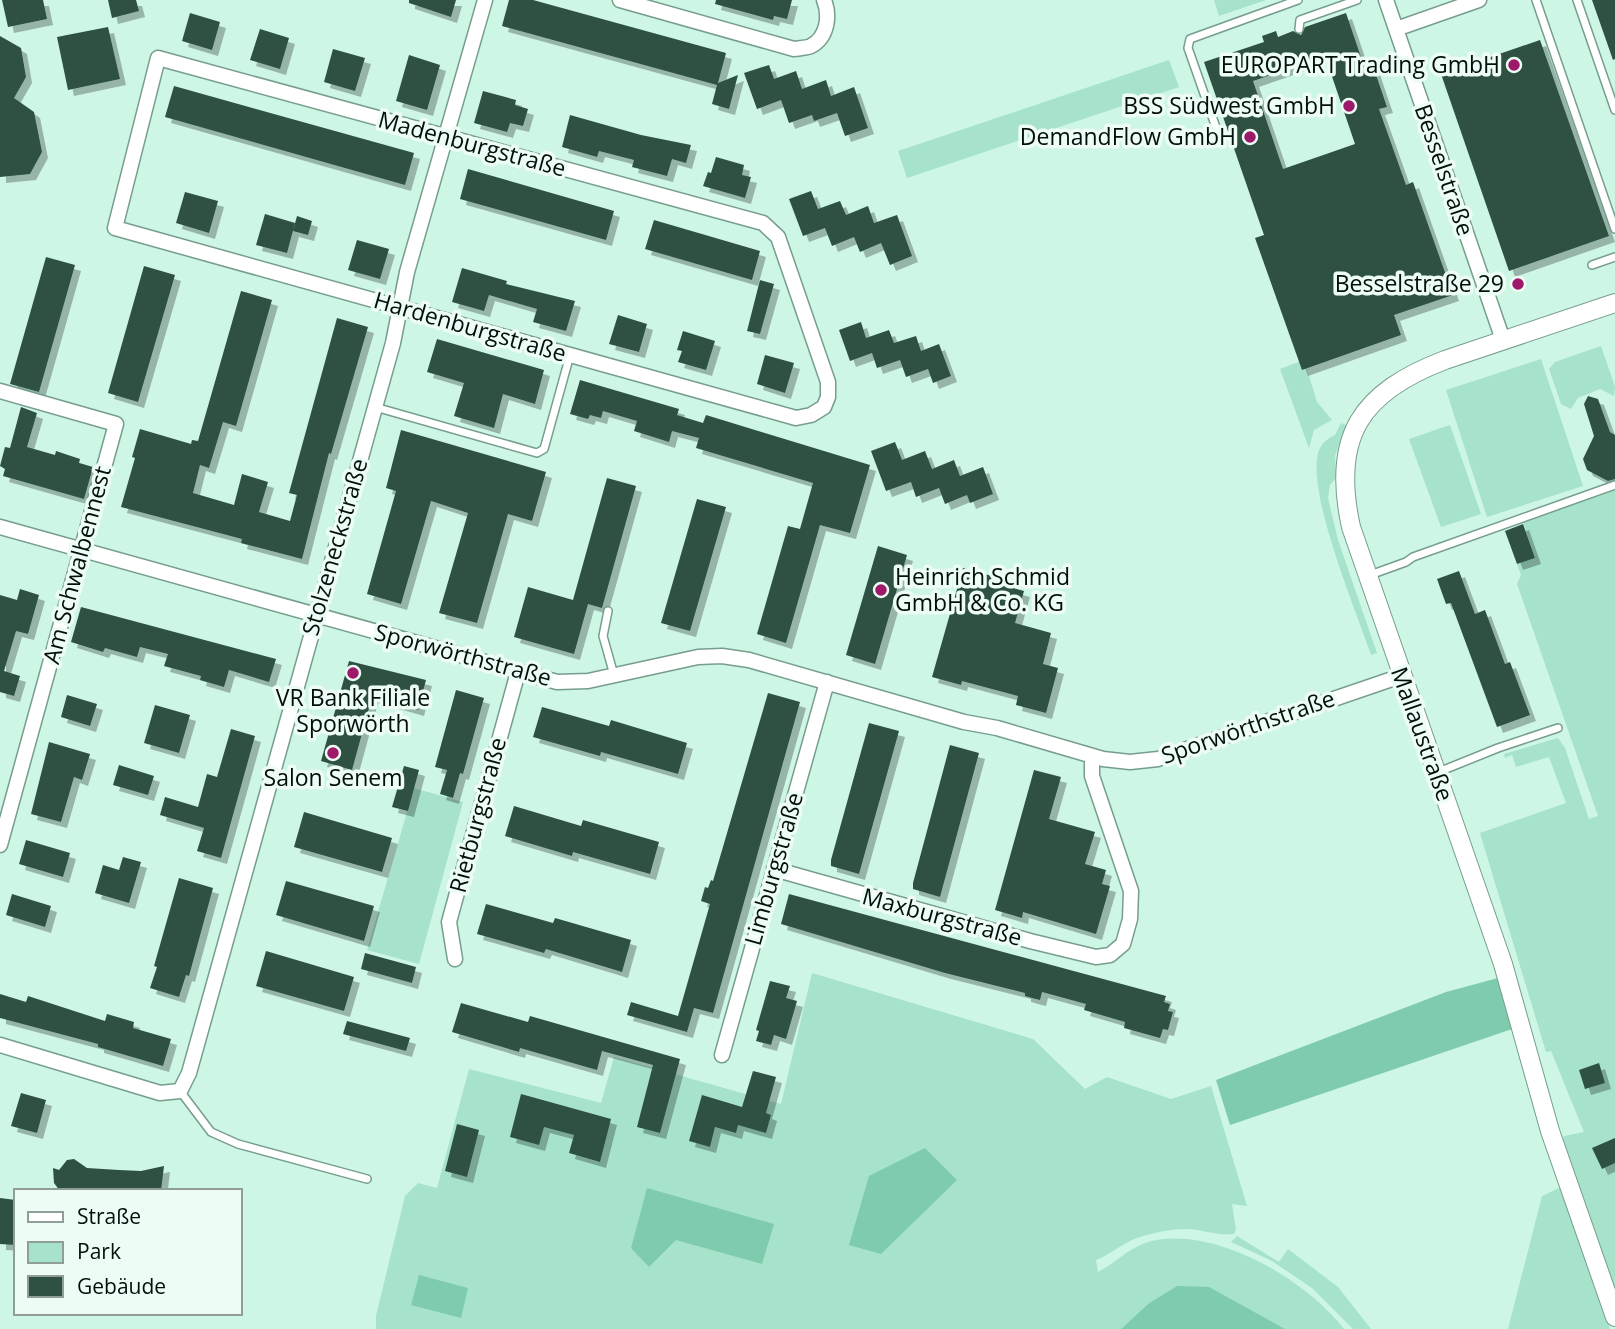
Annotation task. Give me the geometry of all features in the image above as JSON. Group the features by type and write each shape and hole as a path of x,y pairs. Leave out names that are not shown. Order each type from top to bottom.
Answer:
{"street":[{"name":"Stolzeneckstraße","path":"180,1091 189,1073 374,407 407,272 485,0"},
{"path":"620,0 794,48 811,46 824,33 828,12 824,0"},
{"name":"Besselstraße","path":"1386,0 1503,340"},
{"path":"1396,29 1479,0"},
{"name":"Madenburgstraße","path":"114,228 158,58 763,223 778,237 828,382 828,397 824,407"},
{"name":"Hardenburgstraße","path":"114,228 796,418 811,415 824,407"},
{"name":"Mallaustraße","path":"1615,303 1418,371 1380,395 1364,413 1348,453 1345,493 1351,527 1367,576 1503,964 1550,1131 1615,1318"},
{"name":"Am Schwalbennest","path":"0,391 116,424 3,822 0,845"},
{"name":"Sporwörthstraße","path":"0,527 556,682 588,681 681,659 722,656 749,660 1092,756 1130,762 1158,759 1401,676"},
{"name":"Rietburgstraße","path":"455,959 449,922 518,672"},
{"name":"Limburgstraße","path":"722,1055 827,682"},
{"name":"Maxburgstraße","path":"774,869 1030,941 1096,957 1110,955 1123,944 1130,919 1131,891 1092,776 1092,756"},
{"path":"0,1045 160,1093 180,1091"}],"lane":[{"path":"1219,136 1188,48 1190,39 1298,0"},
{"path":"1300,29 1300,20 1357,0"},
{"path":"1536,0 1615,229"},
{"path":"1577,0 1615,110"},
{"path":"1592,265 1615,257"},
{"path":"374,407 537,453 544,449 570,355"},
{"path":"1367,576 1615,485"},
{"path":"608,611 603,636 614,675"},
{"path":"1436,773 1558,728"},
{"path":"180,1091 211,1132 238,1143 367,1179"}],"green space":[{"path":"1214,0 1266,0 1219,16"},
{"path":"1169,60 1179,87 907,178 898,151"},
{"path":"1601,346 1615,387 1614,396 1600,389 1578,398 1571,409 1561,404 1549,369 1555,362"},
{"path":"1541,359 1583,486 1487,517 1446,390"},
{"path":"1304,360 1317,402 1332,420 1314,430 1309,448 1280,369"},
{"path":"1341,423 1346,425 1335,456 1336,478 1330,485 1328,498 1338,540 1377,653 1371,655 1336,557 1317,479 1320,447 1335,435"},
{"path":"1450,425 1481,514 1441,527 1409,439"},
{"path":"1615,490 1615,1300 1562,1142 1564,1136 1584,1132 1551,1051 1546,1052 1480,833 1566,803 1549,757 1516,767 1512,755 1505,758 1504,754 1558,738 1565,748 1589,819 1598,816 1517,584 1521,575 1517,564 1535,558 1523,522"},
{"path":"414,788 463,802 419,964 367,950"},
{"path":"812,973 1033,1039 1085,1089 1107,1077 1171,1099 1211,1086 1247,1206 1232,1204 1236,1230 1234,1234 1185,1229 1150,1234 1130,1241 1096,1260 1098,1272 1148,1242 1173,1239 1200,1241 1228,1248 1282,1275 1327,1310 1344,1329 1285,1329 1239,1305 1148,1304 1121,1329 376,1329 376,1316 405,1196 418,1183 437,1188 469,1069 601,1103 614,1057 781,1104"},
{"path":"1561,1187 1610,1329 1508,1329 1542,1196"},
{"path":"1237,1236 1279,1262 1288,1249 1338,1287 1371,1329 1353,1329 1312,1288 1272,1261 1231,1242"}],"shaded area":[{"path":"1498,978 1515,1028 1230,1125 1216,1080 1446,992"},
{"path":"925,1148 957,1180 881,1254 849,1245 869,1176"},
{"path":"647,1188 774,1224 762,1264 676,1240 649,1267 631,1248"},
{"path":"419,1275 468,1288 461,1318 411,1305"},
{"path":"1177,1286 1209,1287 1285,1329 1121,1329 1148,1304"}],"building":[{"path":"2,0 43,0 47,19 8,27"},
{"path":"108,0 136,0 139,11 112,18"},
{"path":"409,0 456,0 451,17 409,3"},
{"path":"509,0 533,0 726,53 718,83 738,75 729,109 712,104 717,85 502,26"},
{"path":"716,0 792,0 787,19 774,16 773,20 715,4"},
{"path":"1592,0 1615,0 1613,60"},
{"path":"190,13 220,22 212,50 182,41"},
{"path":"1346,13 1365,69 1373,66 1387,107 1379,109 1406,185 1413,182 1453,295 1394,315 1401,335 1302,370 1255,238 1264,235 1204,62 1264,42 1262,36 1276,31 1278,37 1293,31 1301,35 1305,27","holes":["1325,56 1355,144 1283,169 1253,81"]},
{"path":"108,27 120,79 68,90 57,37"},
{"path":"260,29 289,38 280,69 250,60"},
{"path":"0,36 21,48 26,77 14,98 34,112 42,152 30,174 0,177"},
{"path":"1540,40 1609,236 1509,271 1441,74"},
{"path":"333,49 365,58 355,91 324,82"},
{"path":"409,55 440,65 427,110 396,101"},
{"path":"769,65 774,79 796,71 802,89 826,80 831,96 854,87 868,128 845,136 837,113 814,121 812,115 789,123 781,100 757,109 744,73"},
{"path":"174,86 414,153 405,185 165,117"},
{"path":"483,91 516,100 515,105 528,109 523,126 510,123 507,132 474,123"},
{"path":"570,115 641,135 691,145 686,163 672,159 667,176 632,167 634,160 599,151 597,157 562,147"},
{"path":"716,157 744,165 742,175 751,177 745,198 703,186"},
{"path":"468,169 614,211 606,240 460,199"},
{"path":"811,191 818,209 840,201 846,215 868,206 874,223 897,215 912,256 890,265 881,243 860,252 854,237 832,246 825,228 803,236 789,199"},
{"path":"185,192 218,201 209,233 176,223"},
{"path":"265,214 295,223 287,253 256,245"},
{"path":"297,216 312,221 308,235 293,231"},
{"path":"654,220 760,251 752,280 645,249"},
{"path":"357,240 389,249 380,279 348,270"},
{"path":"46,257 75,265 39,392 10,384"},
{"path":"144,266 175,275 138,402 108,393"},
{"path":"462,268 507,281 506,284 575,301 566,331 533,322 537,309 489,295 484,311 452,302"},
{"path":"760,280 774,284 760,334 747,331"},
{"path":"241,291 272,300 236,426 223,422 209,468 200,465 193,493 234,505 242,474 268,482 259,512 290,521 297,495 289,493 337,318 368,327 331,454 329,453 302,559 241,543 242,539 121,507 140,429 191,444 192,440 198,441"},
{"path":"618,315 647,324 639,352 609,344"},
{"path":"861,322 866,338 889,330 894,343 916,336 921,351 939,344 951,376 933,383 928,369 906,377 900,360 877,368 872,353 850,361 839,330"},
{"path":"683,331 715,341 706,370 678,362 682,351 677,350"},
{"path":"437,339 544,370 535,404 503,394 494,428 454,416 464,383 427,372"},
{"path":"765,355 794,363 785,393 757,384"},
{"path":"580,380 679,409 677,415 703,423 706,415 870,465 850,533 820,525 786,643 757,634 788,526 800,529 813,483 696,448 699,438 672,431 669,442 634,431 637,421 603,411 601,418 590,415 588,419 570,414"},
{"path":"1588,396 1598,399 1610,432 1615,435 1615,479 1608,481 1587,470 1583,459 1594,436 1584,404"},
{"path":"21,407 37,413 27,447 55,455 56,451 80,459 79,463 93,467 84,499 3,476 5,469 0,466 5,447 10,448"},
{"path":"401,430 546,472 532,521 508,514 477,623 439,613 468,513 431,501 401,604 367,594 396,491 386,488"},
{"path":"895,442 902,460 925,451 932,469 954,460 960,476 983,467 993,494 970,503 967,495 945,504 939,488 916,497 911,482 886,491 871,451"},
{"path":"607,478 636,486 602,608 588,604 574,654 514,637 528,587 573,600"},
{"path":"697,499 726,507 690,631 661,623"},
{"path":"1523,524 1535,558 1517,564 1505,531"},
{"path":"878,546 907,555 875,664 846,655"},
{"path":"963,568 992,576 991,582 1024,591 1015,623 1051,633 1043,664 1058,668 1046,713 1016,705 1018,696 962,681 961,685 932,677"},
{"path":"1459,571 1475,614 1485,610 1505,664 1510,662 1530,715 1497,727 1451,603 1446,604 1437,579"},
{"path":"20,589 39,595 28,634 16,631 4,671 20,676 14,696 0,692 0,595 17,600"},
{"path":"81,607 276,659 269,682 229,670 224,687 200,680 201,676 164,666 168,654 140,647 137,657 105,648 103,652 71,642"},
{"path":"349,661 426,680 418,710 372,697 352,770 321,761"},
{"path":"456,690 484,698 463,774 460,773 453,798 440,794 447,770 435,767"},
{"path":"768,693 800,702 713,1013 694,1008 687,1032 627,1015 631,1002 678,1016 710,904 701,901 705,887 708,888 711,880 713,881"},
{"path":"67,695 97,704 90,726 61,717"},
{"path":"155,705 190,715 179,753 144,743"},
{"path":"542,707 609,726 611,720 687,743 678,774 601,752 600,756 533,737"},
{"path":"869,723 899,731 859,874 831,866 831,860"},
{"path":"231,729 255,736 221,858 197,851 204,828 160,815 165,797 198,807 207,774 217,777"},
{"path":"49,742 90,754 82,780 74,777 61,822 31,814"},
{"path":"950,745 979,753 940,897 913,889 913,883"},
{"path":"119,765 154,776 148,795 113,785"},
{"path":"404,766 419,770 408,811 392,807"},
{"path":"1034,770 1061,777 1049,819 1095,832 1085,864 1106,870 1102,884 1110,886 1096,934 1023,912 1022,918 995,910"},
{"path":"514,806 581,826 583,820 659,842 650,874 573,852 572,856 505,836"},
{"path":"304,812 392,838 382,872 294,847"},
{"path":"26,840 70,853 63,877 19,864"},
{"path":"123,857 141,862 129,903 95,893 103,865 119,870"},
{"path":"179,878 213,888 189,976 186,975 179,997 150,988"},
{"path":"286,881 374,906 364,941 276,915"},
{"path":"12,894 51,906 45,927 6,915"},
{"path":"789,894 1166,996 1164,1002 1170,1004 1168,1011 1173,1012 1168,1030 1163,1029 1160,1038 1124,1028 1125,1022 1084,1010 1086,1004 1042,992 1040,1000 1032,998 1025,996 1025,993 945,973 781,924"},
{"path":"486,904 553,923 555,918 631,940 622,972 546,949 544,953 477,934"},
{"path":"266,951 354,977 344,1011 256,986"},
{"path":"365,953 416,967 412,983 361,969"},
{"path":"770,981 790,986 786,998 797,1001 786,1039 774,1035 771,1045 756,1041 759,1031 756,1030"},
{"path":"0,994 26,1002 28,996 105,1021 107,1014 134,1022 133,1028 171,1039 163,1066 98,1047 98,1044 0,1018"},
{"path":"461,1003 528,1022 530,1016 680,1059 660,1133 637,1127 653,1065 602,1051 597,1070 520,1048 519,1052 452,1032"},
{"path":"347,1021 410,1038 406,1051 343,1034"},
{"path":"1599,1063 1605,1083 1585,1089 1579,1070"},
{"path":"753,1071 776,1077 766,1113 771,1115 766,1133 738,1125 736,1133 715,1127 710,1147 689,1141 702,1095 742,1107"},
{"path":"21,1093 46,1100 37,1133 11,1126"},
{"path":"521,1094 611,1119 600,1162 569,1153 574,1135 544,1127 539,1145 510,1137"},
{"path":"457,1124 479,1130 467,1177 445,1171"},
{"path":"1615,1138 1615,1163 1602,1169 1592,1148"},
{"path":"74,1159 87,1168 141,1171 164,1166 161,1189 58,1189 54,1183 53,1168 59,1170 67,1160"},
{"path":"0,1198 14,1200 14,1245 0,1244"}],"place":[{"name":"EUROPART Trading GmbH","path":"1514,65"},
{"name":"BSS Südwest GmbH","path":"1349,106"},
{"name":"DemandFlow GmbH","path":"1250,137"},
{"name":"Besselstraße 29","path":"1518,284"},
{"name":"Heinrich Schmid GmbH & Co. KG","path":"881,590"},
{"name":"VR Bank Filiale Sporwörth","path":"353,673"},
{"name":"Salon Senem","path":"333,753"}]}
